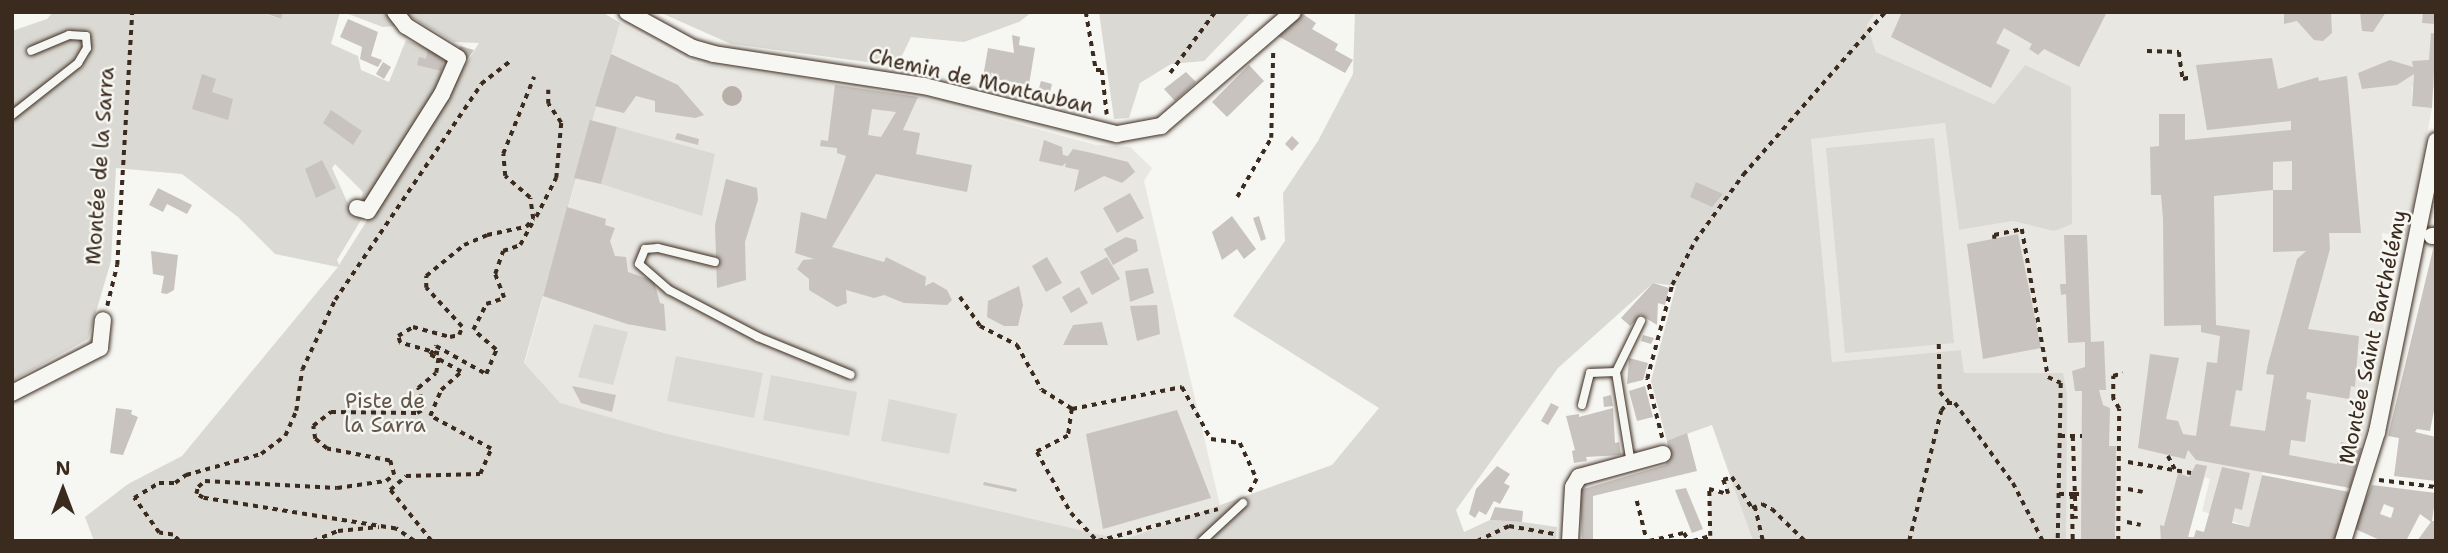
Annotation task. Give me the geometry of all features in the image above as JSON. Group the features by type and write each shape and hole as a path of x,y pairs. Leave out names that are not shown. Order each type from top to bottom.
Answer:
{"street":[{"path":"357,208 368,211 442,94 458,58 405,26 395,12"},
{"name":"Chemin de Montauban","path":"627,12 693,48 714,54 896,81 1117,134 1161,126 1293,12"},
{"name":"Montée Saint Barthélémy","path":"2343,541 2377,432 2436,141"},
{"path":"12,393 100,348 103,320"},
{"path":"1571,538 1573,487 1579,477 1663,454"}],"lane":[{"path":"12,115 78,63 87,48 86,36 69,35 32,51"},
{"path":"715,262 657,248 645,248 639,264 669,290 758,337 851,376"},
{"path":"1631,464 1616,372 1641,321"},
{"path":"1582,405 1591,373 1616,372"},
{"path":"1202,541 1243,503"}],"path":[{"name":"Montée de la Sarra","path":"103,320 117,265 132,12"},
{"path":"1086,12 1096,69 1102,70 1108,112"},
{"path":"1170,73 1198,40 1215,12"},
{"path":"1663,454 1647,379 1672,285 1711,216 1885,12"},
{"path":"1237,197 1271,138 1273,50 1261,38"},
{"path":"2147,51 2179,52 2183,79 2192,77"},
{"path":"178,541 173,535 159,533 134,498 159,482 175,483 186,475 261,454 285,436 296,411 302,370 335,299 481,84 510,61"},
{"path":"431,541 390,490 405,476 480,474 491,449 430,416 441,390 461,372 439,360 432,351 400,343 398,336 413,327 450,337 458,335 462,327 426,288 426,276 464,245 487,235 526,227 533,219 530,198 505,176 503,154 534,77"},
{"path":"432,351 436,346 486,373 491,362 496,350 473,330 486,304 504,298 495,274 503,251 520,245 556,178 561,123 548,104 548,90"},
{"path":"1994,239 1994,235 2022,229 2048,377 2061,383 2058,541"},
{"path":"960,297 980,326 1017,345 1042,390 1072,409 1182,387 1211,439 1240,443 1257,479 1243,503 1097,541 1070,513 1037,452 1068,436 1072,409"},
{"path":"1939,344 1940,392 1950,403 1964,411 1988,444 2043,541"},
{"path":"414,541 405,532 212,500 196,494 198,486 205,481 337,488 386,481 394,475 390,461 327,449 315,439 313,426 320,418 345,410 417,413 424,409 418,388 436,373 439,360"},
{"path":"2118,541 2119,409 2113,399 2113,376 2123,373"},
{"path":"1909,541 1941,411 1950,403"},
{"path":"2060,436 2082,436"},
{"path":"2073,436 2076,519 2073,541"},
{"path":"2168,456 2175,469"},
{"path":"2128,462 2190,472"},
{"path":"1637,501 1648,541 1684,533 1691,541 1710,536 1709,489 1728,494 1723,480 1732,477 1737,490 1743,488 1755,506 1763,541"},
{"path":"2375,480 2436,487"},
{"path":"2128,489 2143,492"},
{"path":"2059,494 2081,494"},
{"path":"2073,494 2076,519"},
{"path":"1755,506 1772,509 1805,541"},
{"path":"2127,522 2141,525"},
{"path":"1477,541 1509,526 1571,538"},
{"path":"313,541 338,531 381,527"}],"shaded area":[{"path":"1876,12 2436,12 2436,88 2412,87 2412,106 2432,108 2407,236 2382,233 2384,355 2350,488 2263,470 2249,527 2202,511 2210,479 2205,477 2188,536 2194,541 2065,541 2063,373 1964,373 1961,350 1832,362 1810,139 1945,123 1959,230 2013,221 2055,231 2025,65 1994,104 1876,52 1867,25"},
{"path":"620,23 690,62 918,97 1096,145 1130,147 1152,168 1144,181 1226,531 1211,541 597,541 515,398"},
{"path":"732,86 739,89 742,96 739,103 732,106 725,103 722,96 725,89"},
{"path":"1732,477 1753,541 1693,541 1710,536 1709,489 1728,494 1723,480"}],"green space":[{"name":"Piste de la Sarra","path":"53,12 259,12 280,19 283,12 340,12 331,44 358,56 361,70 389,82 406,40 454,59 367,200 361,200 363,192 335,164 332,168 353,215 364,215 337,260 339,265 479,43 454,42 403,12 602,12 620,23 524,363 560,403 667,434 1123,540 1332,465 1379,408 1233,316 1285,241 1283,193 1318,141 1353,74 1355,12 1876,12 1867,25 1876,52 1994,104 2025,65 2071,87 2072,224 2054,231 2013,221 1959,230 1945,123 1811,139 1832,362 1961,350 1964,373 2063,373 2067,395 2066,541 1753,541 1712,425 1667,441 1651,381 1676,286 1653,283 1558,368 1456,510 1464,532 1490,520 1522,522 1557,527 1556,541 94,541 85,517 128,484 182,456 338,267 275,254 238,217 182,174 116,168 111,261 88,339 12,381 12,31 47,19"},
{"path":"343,12 387,12 396,26 383,27"},
{"path":"659,12 1032,12 1019,22 964,42 911,37 897,66 731,44"},
{"path":"1099,12 1251,12 1204,61 1171,64 1140,83 1129,118 1114,119"},
{"path":"617,127 715,154 702,216 601,184"},
{"path":"1934,138 1954,343 1845,353 1826,148"},
{"path":"594,324 628,332 613,385 578,377"},
{"path":"676,356 763,373 754,418 667,401"},
{"path":"771,375 857,392 849,436 763,420"},
{"path":"889,399 957,414 949,454 881,441"}],"building":[{"path":"261,12 283,12 281,19"},
{"path":"1300,12 1316,23 1312,29 1338,44 1335,50 1353,60 1345,73 1278,36"},
{"path":"1902,12 2107,12 2079,67 2044,49 2038,55 2029,49 2032,44 2004,28 1996,43 2010,50 1991,88 1891,37"},
{"path":"2284,12 2331,12 2332,33 2323,41 2314,40 2297,21 2284,24"},
{"path":"2360,12 2386,12 2373,32 2362,31"},
{"path":"2423,12 2436,12 2436,24 2422,23"},
{"path":"348,19 378,32 371,56 382,60 378,67 360,59 362,47 340,37"},
{"path":"2431,33 2436,34 2432,108 2412,106 2414,74 2397,85 2362,89 2358,73 2390,60 2413,67 2412,61 2429,60"},
{"path":"1012,35 1020,37 1019,45 1035,48 1029,85 983,77 988,48 1014,53"},
{"path":"460,46 474,50 467,60 456,53"},
{"path":"428,48 445,53 441,71 417,65 419,57 426,59"},
{"path":"611,54 678,85 704,115 695,118 655,112 655,101 636,96 624,113 595,106"},
{"path":"2272,58 2278,89 2318,77 2319,81 2347,76 2361,233 2329,233 2330,249 2308,329 2359,336 2355,387 2351,386 2349,399 2307,392 2306,399 2311,400 2305,442 2291,440 2289,455 2337,464 2341,442 2362,448 2350,488 2196,460 2188,450 2185,459 2138,448 2150,354 2179,358 2166,419 2178,421 2183,434 2196,436 2207,362 2217,363 2220,336 2201,332 2201,325 2164,326 2161,195 2151,195 2150,147 2159,146 2159,114 2185,114 2185,140 2291,130 2291,121 2207,130 2196,65","holes":["2292,161 2292,190 2273,190 2273,162","2273,190 2273,252 2306,251 2297,259 2268,364 2266,374 2274,375 2265,431 2230,426 2236,390 2242,391 2250,330 2216,325 2214,196"]},
{"path":"383,62 391,67 384,79 376,74"},
{"path":"1249,65 1264,81 1227,117 1212,102"},
{"path":"1186,72 1196,82 1175,101 1164,89"},
{"path":"202,74 216,79 212,92 233,99 228,120 192,109"},
{"path":"1041,81 1052,84 1050,92 1039,88"},
{"path":"835,85 918,97 903,130 920,133 916,154 972,165 967,192 876,174 832,247 884,262 886,257 926,277 925,286 933,282 947,290 952,300 947,305 904,303 884,295 874,298 846,290 847,303 837,307 809,290 809,279 797,269 803,260 814,259 795,253 801,212 826,219 846,156 837,153 837,148 820,146 821,140 828,141","holes":["872,109 896,112 881,137 868,135"]},
{"path":"331,110 362,131 353,145 323,123"},
{"path":"590,120 617,127 601,184 574,178"},
{"path":"677,133 699,139 698,145 675,139"},
{"path":"1292,136 1299,143 1292,151 1285,144"},
{"path":"1044,140 1062,147 1063,155 1068,156 1073,149 1092,153 1128,162 1135,172 1122,183 1104,176 1074,192 1079,170 1065,167 1066,163 1062,166 1039,161"},
{"path":"322,160 336,188 316,198 305,169"},
{"path":"726,179 757,188 758,200 745,242 746,280 717,288 715,225"},
{"path":"1696,182 1723,194 1712,207 1690,197"},
{"path":"158,188 192,205 187,214 167,204 163,212 149,205"},
{"path":"1130,193 1144,218 1117,233 1103,208"},
{"path":"567,207 606,219 605,225 615,228 610,241 615,256 626,257 628,272 654,281 660,303 664,304 666,331 627,324 543,296"},
{"path":"1232,216 1256,249 1244,259 1237,249 1222,260 1212,232"},
{"path":"1259,216 1266,239 1261,241 1253,218"},
{"path":"2018,234 2041,348 1983,359 1967,244"},
{"path":"2064,235 2087,235 2091,342 2104,341 2106,390 2099,390 2103,405 2110,408 2109,446 2116,446 2115,539 2109,541 2081,541 2082,391 2075,391 2072,371 2085,367 2085,342 2068,343 2066,294 2061,295 2060,284 2066,284"},
{"path":"1126,237 1136,240 1138,251 1113,265 1104,249"},
{"path":"2436,237 2436,401 2430,431 2417,429 2415,432 2436,437 2436,481 2394,476 2399,438 2388,436"},
{"path":"151,251 178,255 174,290 167,294 161,293 164,276 153,274"},
{"path":"1047,257 1062,283 1046,292 1032,266"},
{"path":"1107,257 1120,279 1092,295 1080,272"},
{"path":"1148,268 1154,293 1130,302 1125,271"},
{"path":"1653,283 1669,288 1665,305 1658,303 1657,325 1641,315 1630,326 1621,318"},
{"path":"1019,286 1023,305 1018,326 1004,326 987,317 988,301"},
{"path":"1079,287 1088,303 1071,313 1062,297"},
{"path":"1157,305 1160,334 1137,341 1130,306"},
{"path":"1102,322 1108,345 1063,345 1073,325"},
{"path":"1643,335 1654,338 1651,344 1641,341"},
{"path":"1629,358 1648,363 1643,380 1627,384"},
{"path":"572,386 616,395 612,412 581,403"},
{"path":"1645,386 1653,417 1637,421 1629,391"},
{"path":"1611,395 1613,406 1604,407 1603,397"},
{"path":"1551,403 1559,407 1548,425 1541,421"},
{"path":"116,408 132,410 131,414 138,417 123,455 110,453"},
{"path":"1613,408 1615,443 1619,442 1621,455 1586,457 1587,461 1574,463 1572,451 1575,450 1566,416 1579,414 1579,417"},
{"path":"1177,410 1211,498 1103,529 1086,434"},
{"path":"1687,433 1697,471 1593,496 1593,541 1582,541 1580,490 1665,465 1670,456 1667,441"},
{"path":"2196,464 2207,466 2188,537 2194,537 2196,530 2204,532 2222,467 2250,473 2242,510 2235,508 2232,523 2249,527 2262,475 2349,492 2336,541 2161,541 2160,525 2164,526 2178,473 2189,477"},
{"path":"1497,466 1510,474 1504,483 1510,486 1500,504 1494,501 1486,515 1479,511 1475,518 1469,514 1476,489"},
{"path":"984,482 1017,489 1016,492 983,485"},
{"path":"2372,485 2436,493 2432,521 2436,521 2436,541 2417,541 2431,522 2420,514 2406,541 2382,541 2353,528","holes":["2384,504 2394,508 2391,518 2380,514"]},
{"path":"1686,488 1703,529 1692,533 1675,490"},
{"path":"1495,507 1523,511 1522,522 1490,520"}]}
